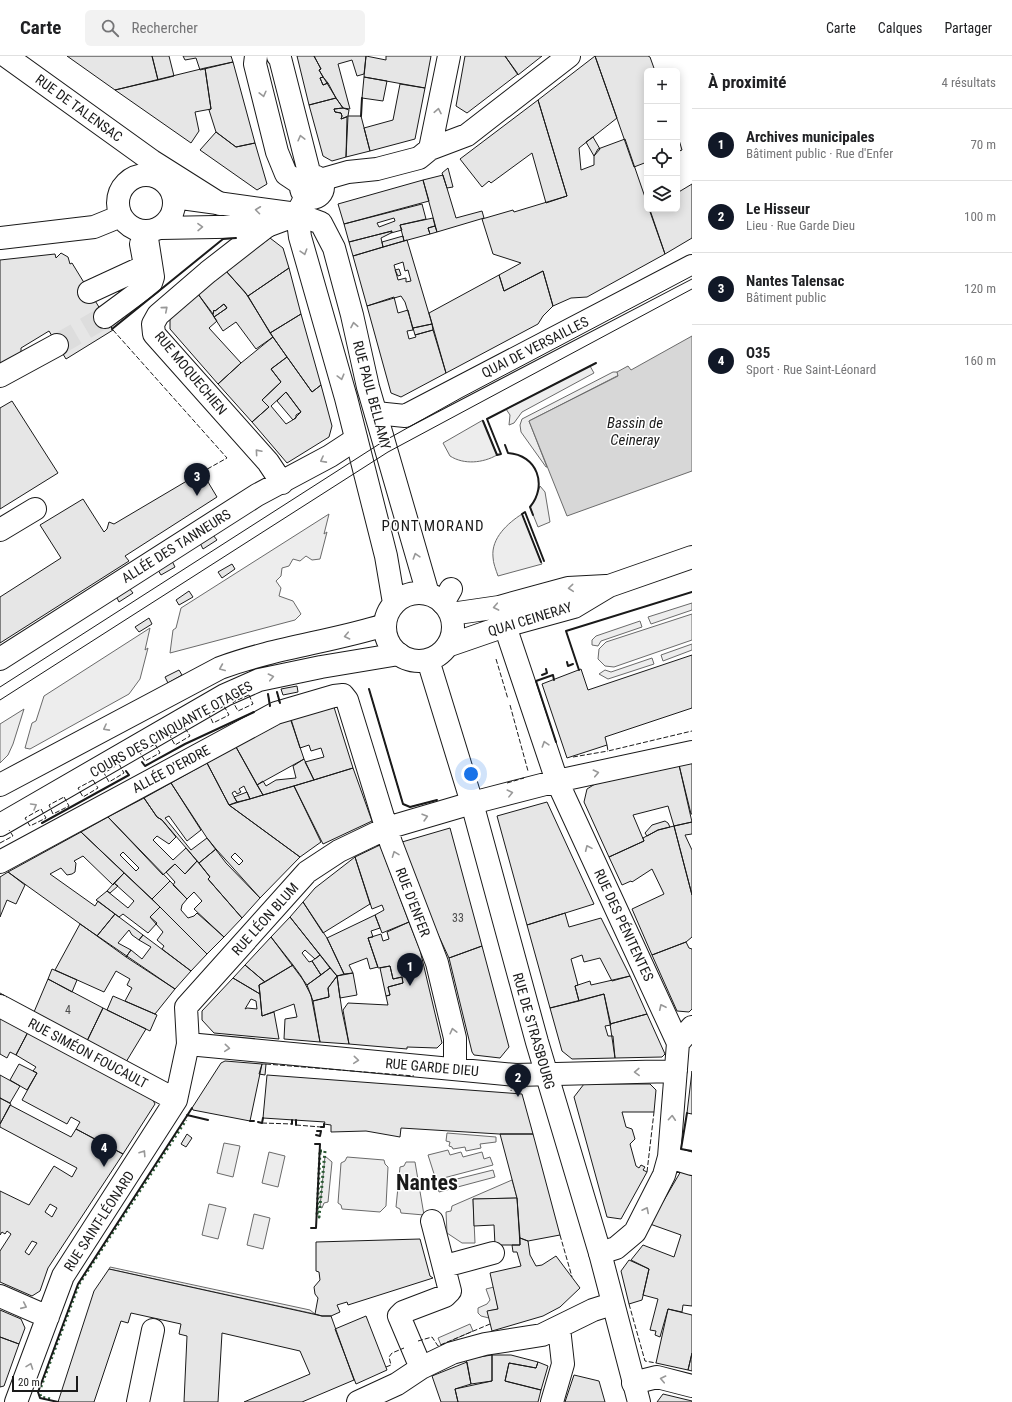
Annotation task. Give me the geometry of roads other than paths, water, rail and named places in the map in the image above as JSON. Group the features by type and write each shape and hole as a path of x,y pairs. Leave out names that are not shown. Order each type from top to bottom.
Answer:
{"street":[{"name":"RUE DE TALENSAC","path":"6,56 153,169 220,204"},
{"name":"RUE PAUL BELLAMY","path":"256,56 255,64 277,152 286,174 309,189"},
{"name":"RUE PAUL BELLAMY","path":"278,56 280,58 309,189 321,223 334,248 352,316 368,387 443,600"},
{"path":"430,149 449,56"},
{"path":"148,230 171,218 174,211 174,197 167,184 153,169 148,175 134,178 123,188 118,201 121,216 125,222 148,230 267,226 309,189 338,190 353,185 377,168 419,158 430,149 467,135 569,56"},
{"name":"RUE DE TALENSAC","path":"174,197 220,204 309,189"},
{"name":"RUE PAUL BELLAMY","path":"309,189 300,237 337,364 386,556 394,603"},
{"path":"0,238 94,227 121,216"},
{"name":"RUE MOQUECHIEN","path":"267,226 208,272 158,315 153,329 154,334 268,462 282,483"},
{"path":"89,292 141,268 144,260 148,230"},
{"path":"105,317 151,282 154,277 148,230"},
{"name":"QUAI DE VERSAILLES","path":"376,413 405,416 692,266"},
{"path":"0,376 57,345"},
{"name":"ALLÉE DES TANNEURS","path":"0,659 257,495 330,456 356,439"},
{"path":"0,530 35,509"},
{"name":"QUAI CEINERAY","path":"447,646 505,626 574,606 610,586 692,558"},
{"name":"QUAI CEINERAY","path":"443,600 499,607 568,588 610,586"},
{"path":"412,594 443,600 453,628 452,637 447,646 436,657 428,660 408,659 392,648 387,639 385,626 394,603 402,597 412,594"},
{"name":"COURS DES CINQUANTE OTAGES","path":"0,785 220,668 252,656 352,635 385,626"},
{"name":"RUE DES PÉNITENTES","path":"505,626 557,781 619,898 685,1035 676,1071 669,1157 664,1175 639,1233 616,1248 600,1253"},
{"name":"COURS DES CINQUANTE OTAGES","path":"0,825 225,695 259,680 321,667 399,654"},
{"name":"RUE DE STRASBOURG","path":"428,660 472,803 547,1075 600,1253 636,1392"},
{"name":"ALLÉE D'ERDRE","path":"0,862 276,713 334,696 343,695 348,700"},
{"name":"RUE D'ENFER","path":"348,700 391,843 437,963 455,1038 455,1069"},
{"name":"RUE LÉON BLUM","path":"188,1044 186,1007 307,872 339,851 387,828 472,803 557,781 692,752"},
{"name":"RUE SIMÉON FOUCAULT","path":"0,1006 176,1100"},
{"name":"RUE GARDE DIEU","path":"188,1044 516,1075 676,1071"},
{"name":"RUE SAINT-LÉONARD","path":"16,1402 63,1276 176,1100 188,1044"},
{"path":"669,1157 692,1164"},
{"path":"421,1368 400,1322 399,1314 450,1293 451,1288 432,1221"},
{"path":"445,1266 493,1253"},
{"path":"0,1296 48,1317"},
{"path":"358,1402 397,1384 421,1368 452,1353 478,1346 542,1335 593,1310 612,1304"},
{"path":"552,1402 563,1364 559,1328"},
{"path":"138,1402 153,1330"},
{"path":"636,1392 657,1377 692,1386"}],"water":[{"name":"Bassin de Ceineray","path":"692,336 692,471 567,516 529,421 618,376 617,372 628,366 631,370"}],"tunnel":[{"path":"57,345 105,317"}],"tram line":[{"path":"0,687 384,441 461,398 692,276"},
{"path":"0,700 388,452 692,289"}],"place":[{"name":"Nantes Talensac","path":"197,496"},
{"name":"Archives municipales","path":"410,986"},
{"name":"Le Hisseur","path":"518,1097"},
{"name":"O35","path":"104,1167"}],"district":[{"name":"PONT MORAND","path":"433,526"},
{"name":"Nantes","path":"427,1182"}]}
